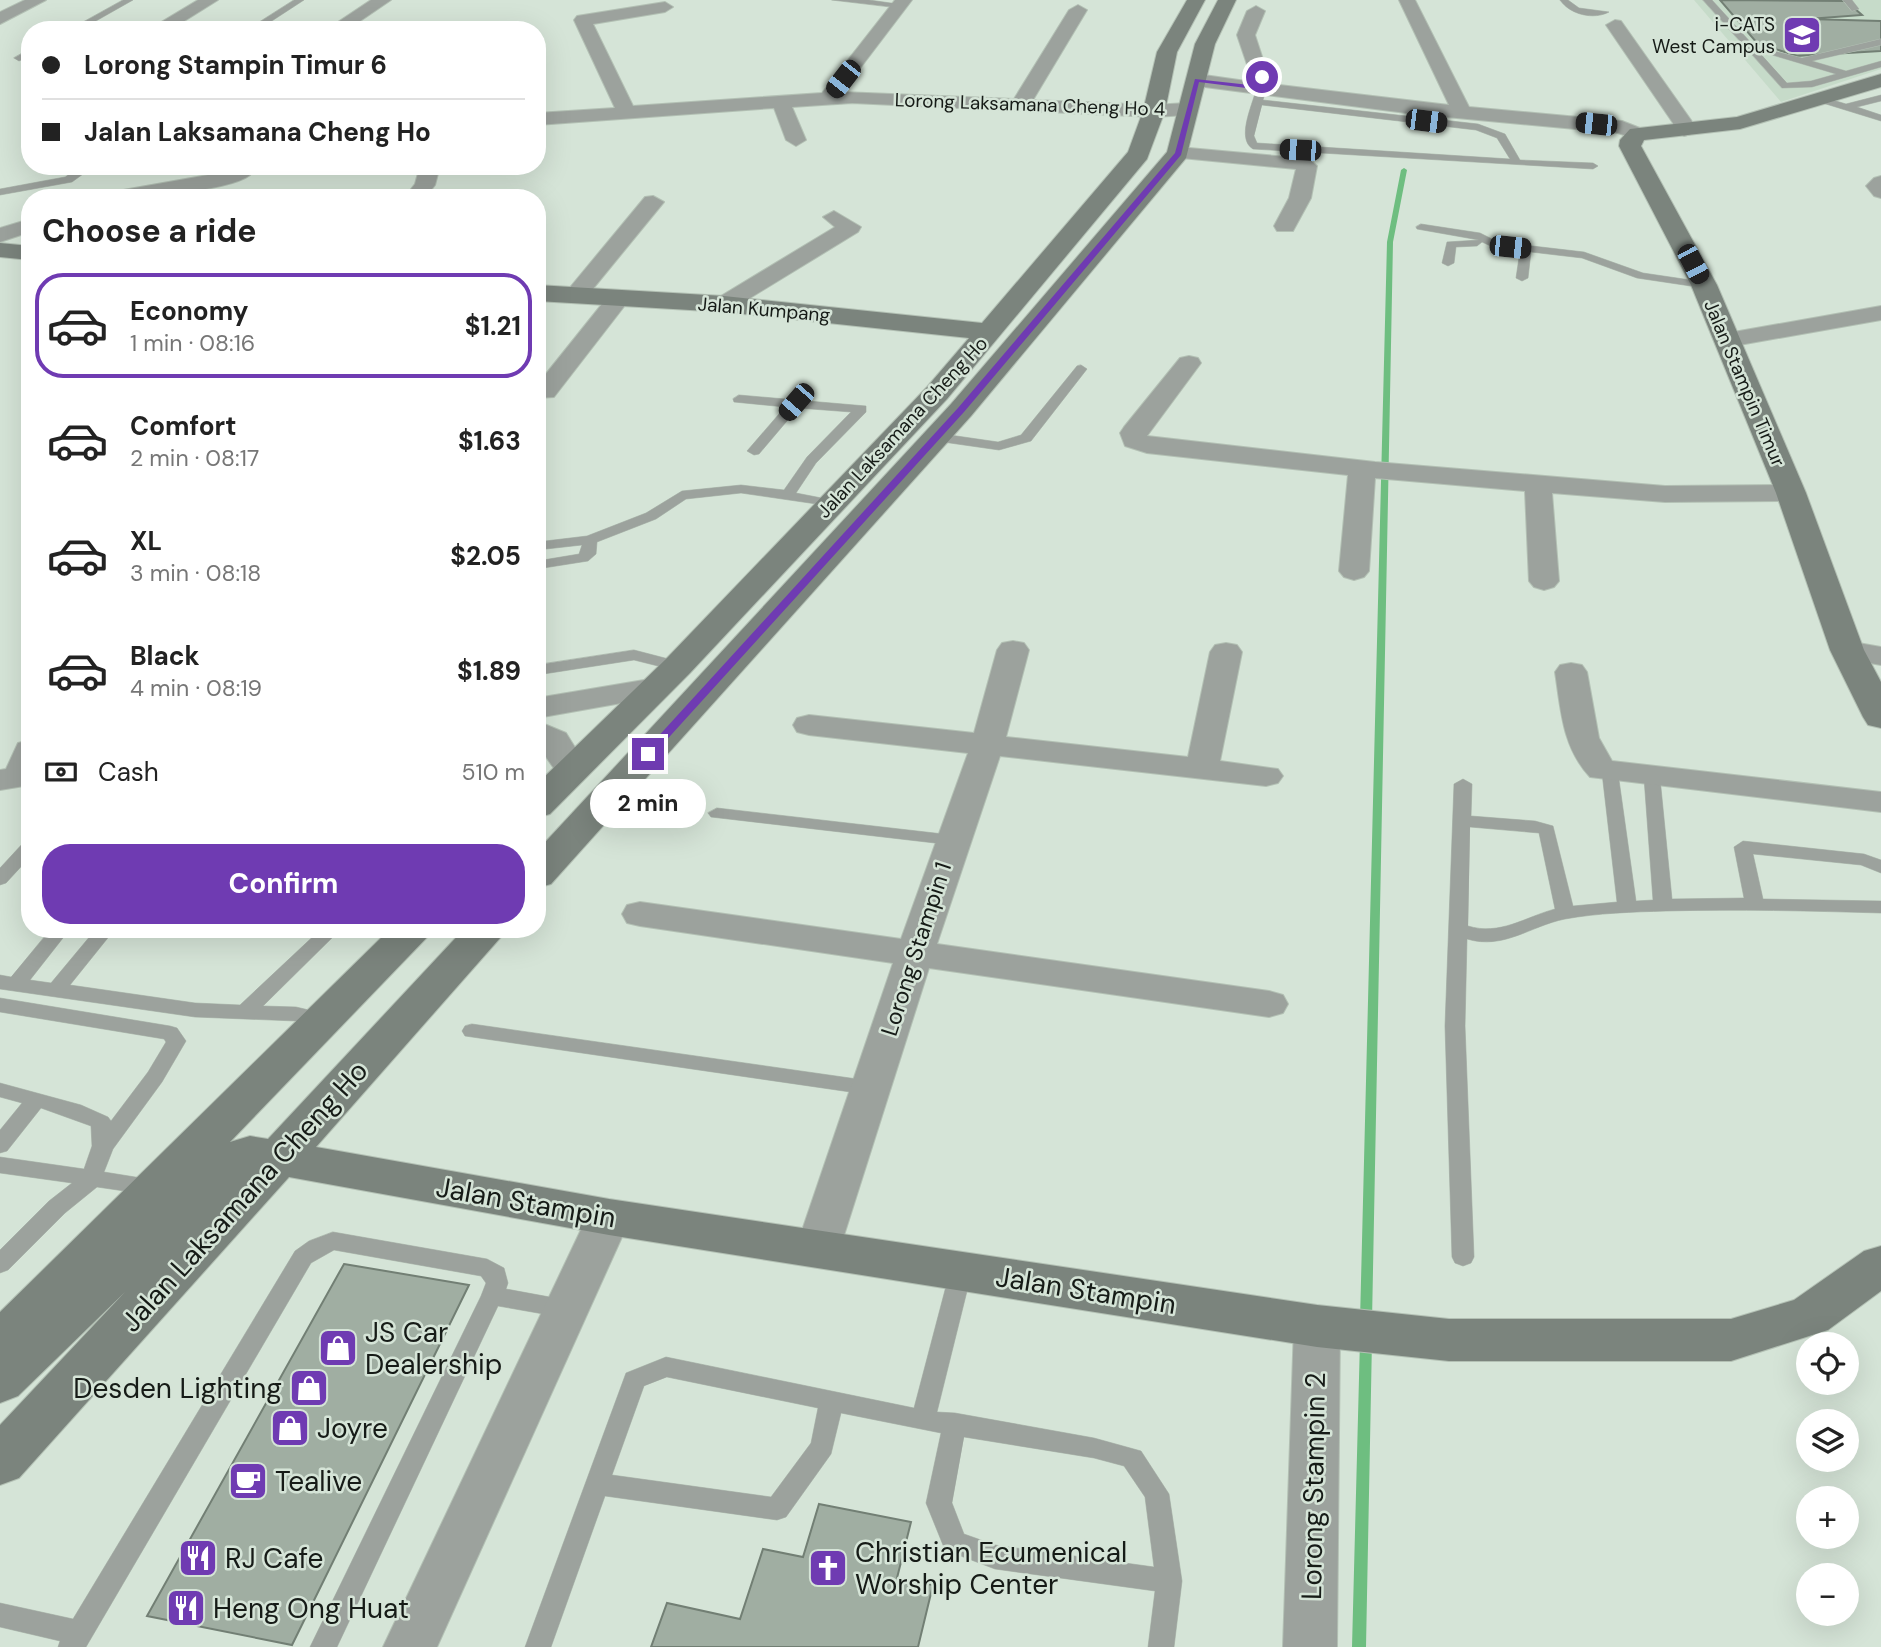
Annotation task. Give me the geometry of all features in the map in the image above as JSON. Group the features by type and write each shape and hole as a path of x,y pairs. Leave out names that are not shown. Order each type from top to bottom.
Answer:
{"main road":[{"name":"Jalan Laksamana Cheng Ho","path":"546,797 667,677 832,504 989,332 1139,154 1154,111 1167,52 1196,0"},
{"name":"Jalan Laksamana Cheng Ho","path":"546,865 936,438 1178,153 1205,44 1227,0"},
{"path":"1638,134 1740,123 1816,98 1880,81"},
{"name":"Jalan Stampin Timur","path":"1638,134 1631,140 1633,153 1704,285 1791,493 1847,650 1881,717"},
{"path":"0,250 21,252"},
{"name":"Jalan Kumpang","path":"546,294 724,304 989,332"},
{"path":"0,1344 406,938"},
{"name":"Jalan Laksamana Cheng Ho","path":"0,1462 480,938"},
{"name":"Jalan Stampin","path":"0,1381 230,1160 250,1153 609,1217 1330,1327 1449,1340 1731,1340 1810,1317 1879,1271"}],"street":[{"path":"0,19 38,0"},
{"path":"173,21 210,0"},
{"path":"349,21 383,0"},
{"path":"1407,0 1461,111"},
{"path":"828,98 902,2"},
{"path":"627,113 583,20 665,7"},
{"path":"1021,103 1078,9"},
{"path":"1256,11 1246,35 1262,77 1260,95"},
{"path":"1609,17 1683,123 1684,130"},
{"path":"1197,80 1260,95 1622,127 1638,134"},
{"name":"Lorong Laksamana Cheng Ho 4","path":"546,118 828,98 876,97 1154,111 1187,109"},
{"path":"781,103 796,140"},
{"path":"1178,153 1302,163 1307,166 1300,198 1285,226"},
{"path":"162,189 235,175"},
{"path":"1881,182 1876,186 1881,192"},
{"path":"575,296 653,202"},
{"path":"724,304 850,227 834,216"},
{"path":"0,235 21,228"},
{"path":"546,391 618,299"},
{"path":"1728,340 1881,313"},
{"path":"1189,363 1133,433 1134,440 1147,445 1408,473 1665,494 1791,493"},
{"path":"1354,571 1369,469"},
{"path":"1538,483 1544,581"},
{"name":"Lorong Stampin 1","path":"818,1248 952,840 987,746 1013,650"},
{"path":"1847,650 1881,656"},
{"path":"1202,769 1226,652"},
{"path":"1571,672 1593,763 1611,773 1881,802"},
{"path":"546,706 667,677"},
{"path":"809,725 1266,776"},
{"path":"546,736 554,740 572,770"},
{"path":"640,914 1269,1004"},
{"path":"410,1647 609,1217"},
{"name":"Lorong Stampin 2","path":"1310,1647 1330,1327"}],"lane":[{"path":"90,21 129,0"},
{"path":"266,21 300,0"},
{"path":"836,0 902,2"},
{"path":"1564,0 1567,7 1575,11 1609,17"},
{"path":"1596,0 1609,17"},
{"path":"1707,0 1785,86 1798,87 1847,75 1880,81"},
{"path":"1847,0 1855,9"},
{"path":"1801,61 1881,43"},
{"path":"1752,49 1763,49 1847,75 1880,81"},
{"path":"1847,107 1880,81"},
{"path":"1517,163 1501,136 1478,127 1260,95 1249,136 1253,146 1517,163 1594,166"},
{"path":"1816,98 1880,117"},
{"path":"0,192 68,180 76,175"},
{"path":"1421,227 1480,236 1495,245"},
{"path":"1448,263 1451,244 1458,242 1495,245 1584,255 1641,276 1704,285"},
{"path":"1522,278 1526,248"},
{"path":"936,438 999,446 1026,438 1081,369"},
{"path":"738,399 796,402 861,410 826,447 806,463 788,495"},
{"path":"754,451 796,402"},
{"path":"546,545 590,540 650,516 682,495 741,489 832,504"},
{"path":"546,564 583,558 589,554 590,540"},
{"path":"546,669 634,655 667,677"},
{"path":"1611,773 1627,905"},
{"path":"1652,778 1663,904"},
{"path":"1463,784 1455,1026 1463,1257"},
{"path":"717,813 952,840"},
{"path":"1462,821 1535,826 1547,830 1565,912"},
{"path":"1755,905 1743,847 1864,860 1881,867"},
{"path":"0,880 21,856"},
{"path":"1460,930 1475,937 1499,938 1565,912 1627,905 1881,907"},
{"path":"8,983 52,938"},
{"path":"57,988 99,938"},
{"path":"245,1012 323,938"},
{"path":"8,983 195,1010 296,1014 325,1021"},
{"path":"0,1005 170,1033 177,1041 155,1077 103,1146 91,1180 57,1207 0,1264"},
{"path":"472,1031 871,1088"},
{"path":"0,1090 37,1099 101,1122 103,1146"},
{"path":"0,1145 37,1099"},
{"path":"0,1165 156,1188"},
{"path":"0,1615 75,1640 303,1257 317,1247 333,1241 487,1268 496,1274 497,1283 492,1296 323,1647"},
{"path":"923,1419 961,1271"},
{"path":"492,1296 566,1309"},
{"path":"538,1647 634,1380 666,1367 923,1419 1094,1448 1132,1458 1157,1494 1169,1581 1161,1647"},
{"path":"597,1483 777,1509 822,1447 832,1400"},
{"path":"955,1423 939,1503 954,1542 995,1557 1169,1581"}],"shaded area":[{"name":"i-CATS West Campus","path":"1694,0 1881,0 1881,69 1781,102"}],"building":[{"path":"1720,0 1846,1 1862,15 1808,19 1881,21 1881,51 1797,56 1757,43"},
{"path":"344,1264 469,1285 292,1645 147,1616"},
{"name":"Christian Ecumenical Worship Center","path":"819,1504 911,1522 897,1578 933,1585 918,1647 651,1647 667,1603 740,1619 763,1549 803,1557"}],"waterway":[{"path":"1366,1321 1390,242 1404,170"},
{"path":"1359,1647 1366,1340"}],"place":[{"name":"i-CATS West Campus","path":"1802,35"},
{"name":"JS Car Dealership","path":"338,1348"},
{"name":"Desden Lighting","path":"309,1388"},
{"name":"Joyre","path":"290,1428"},
{"name":"Tealive","path":"248,1481"},
{"name":"RJ Cafe","path":"198,1558"},
{"name":"Christian Ecumenical Worship Center","path":"828,1568"},
{"name":"Heng Ong Huat","path":"186,1608"}],"route":[{"path":"648,754 961,410 1178,153 1197,80 1262,88 1262,77"}]}
